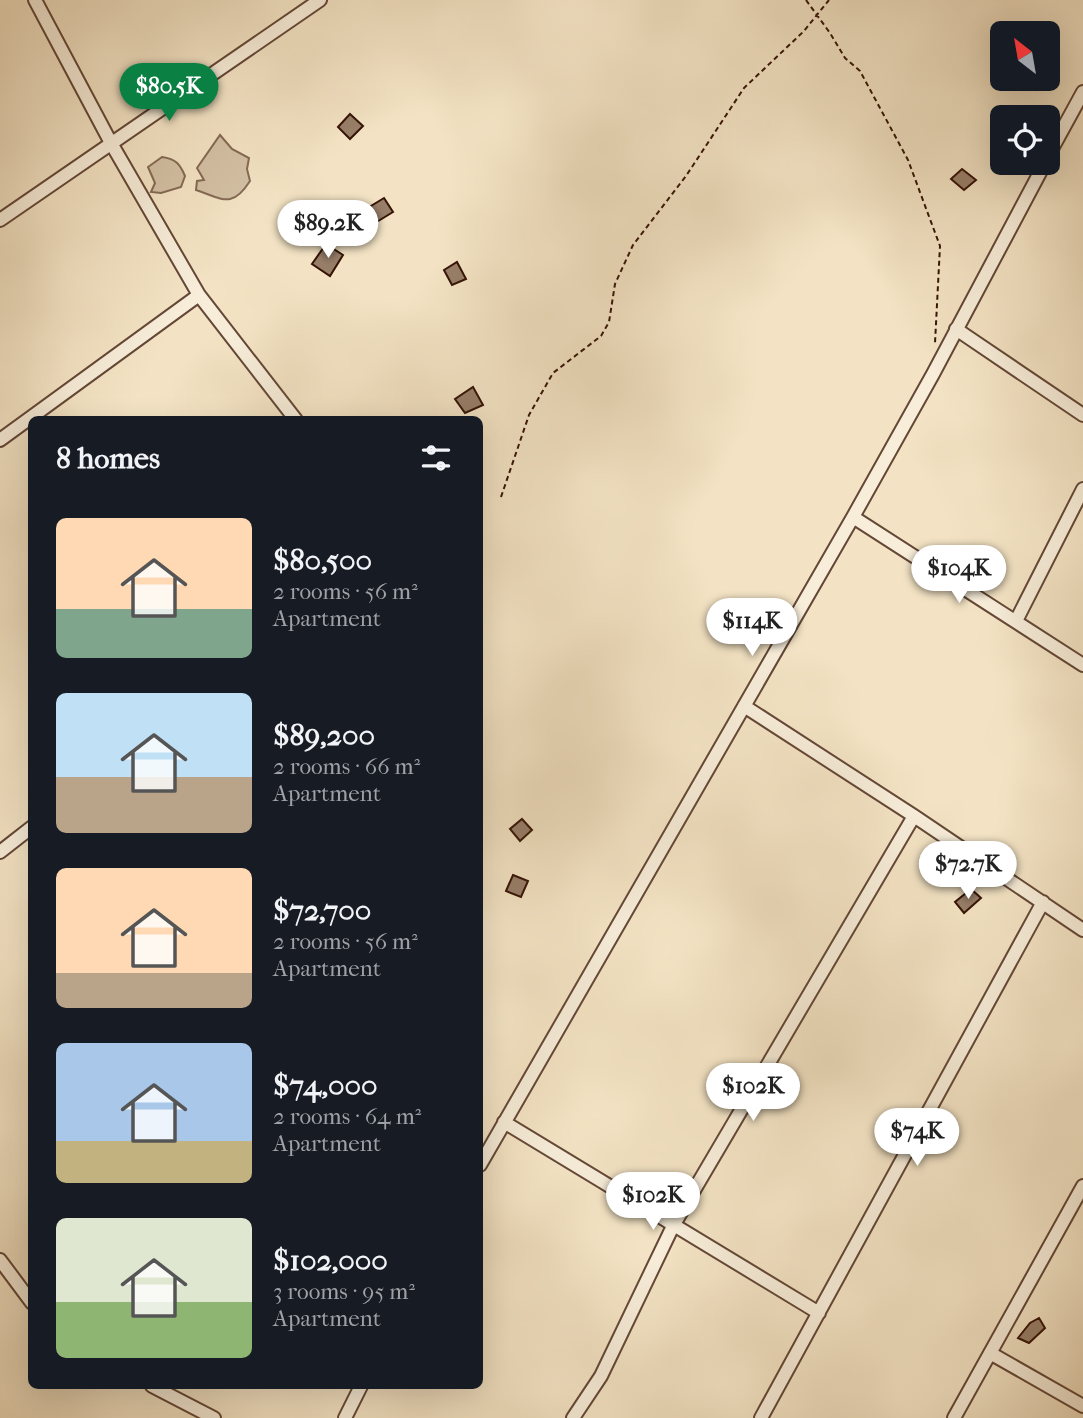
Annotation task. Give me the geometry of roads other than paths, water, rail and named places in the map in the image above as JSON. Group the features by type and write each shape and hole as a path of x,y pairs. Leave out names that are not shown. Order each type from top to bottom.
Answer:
{"street":[{"path":"35,0 111,143 199,295 293,416"},
{"path":"0,219 320,0"},
{"path":"1060,134 1083,92"},
{"path":"483,1160 853,517 1039,175"},
{"path":"33,416 199,295"},
{"path":"956,329 1083,415"},
{"path":"0,440 28,420"},
{"path":"1016,621 1083,489"},
{"path":"853,517 1083,665"},
{"path":"744,706 1083,930"},
{"path":"573,1418 601,1376 673,1226 914,816"},
{"path":"0,852 28,830"},
{"path":"765,1417 1043,902"},
{"path":"504,1122 820,1313"},
{"path":"954,1418 1083,1186"},
{"path":"0,1259 28,1298"},
{"path":"990,1353 1083,1406"},
{"path":"158,1389 214,1418"},
{"path":"345,1418 360,1389"}]}
